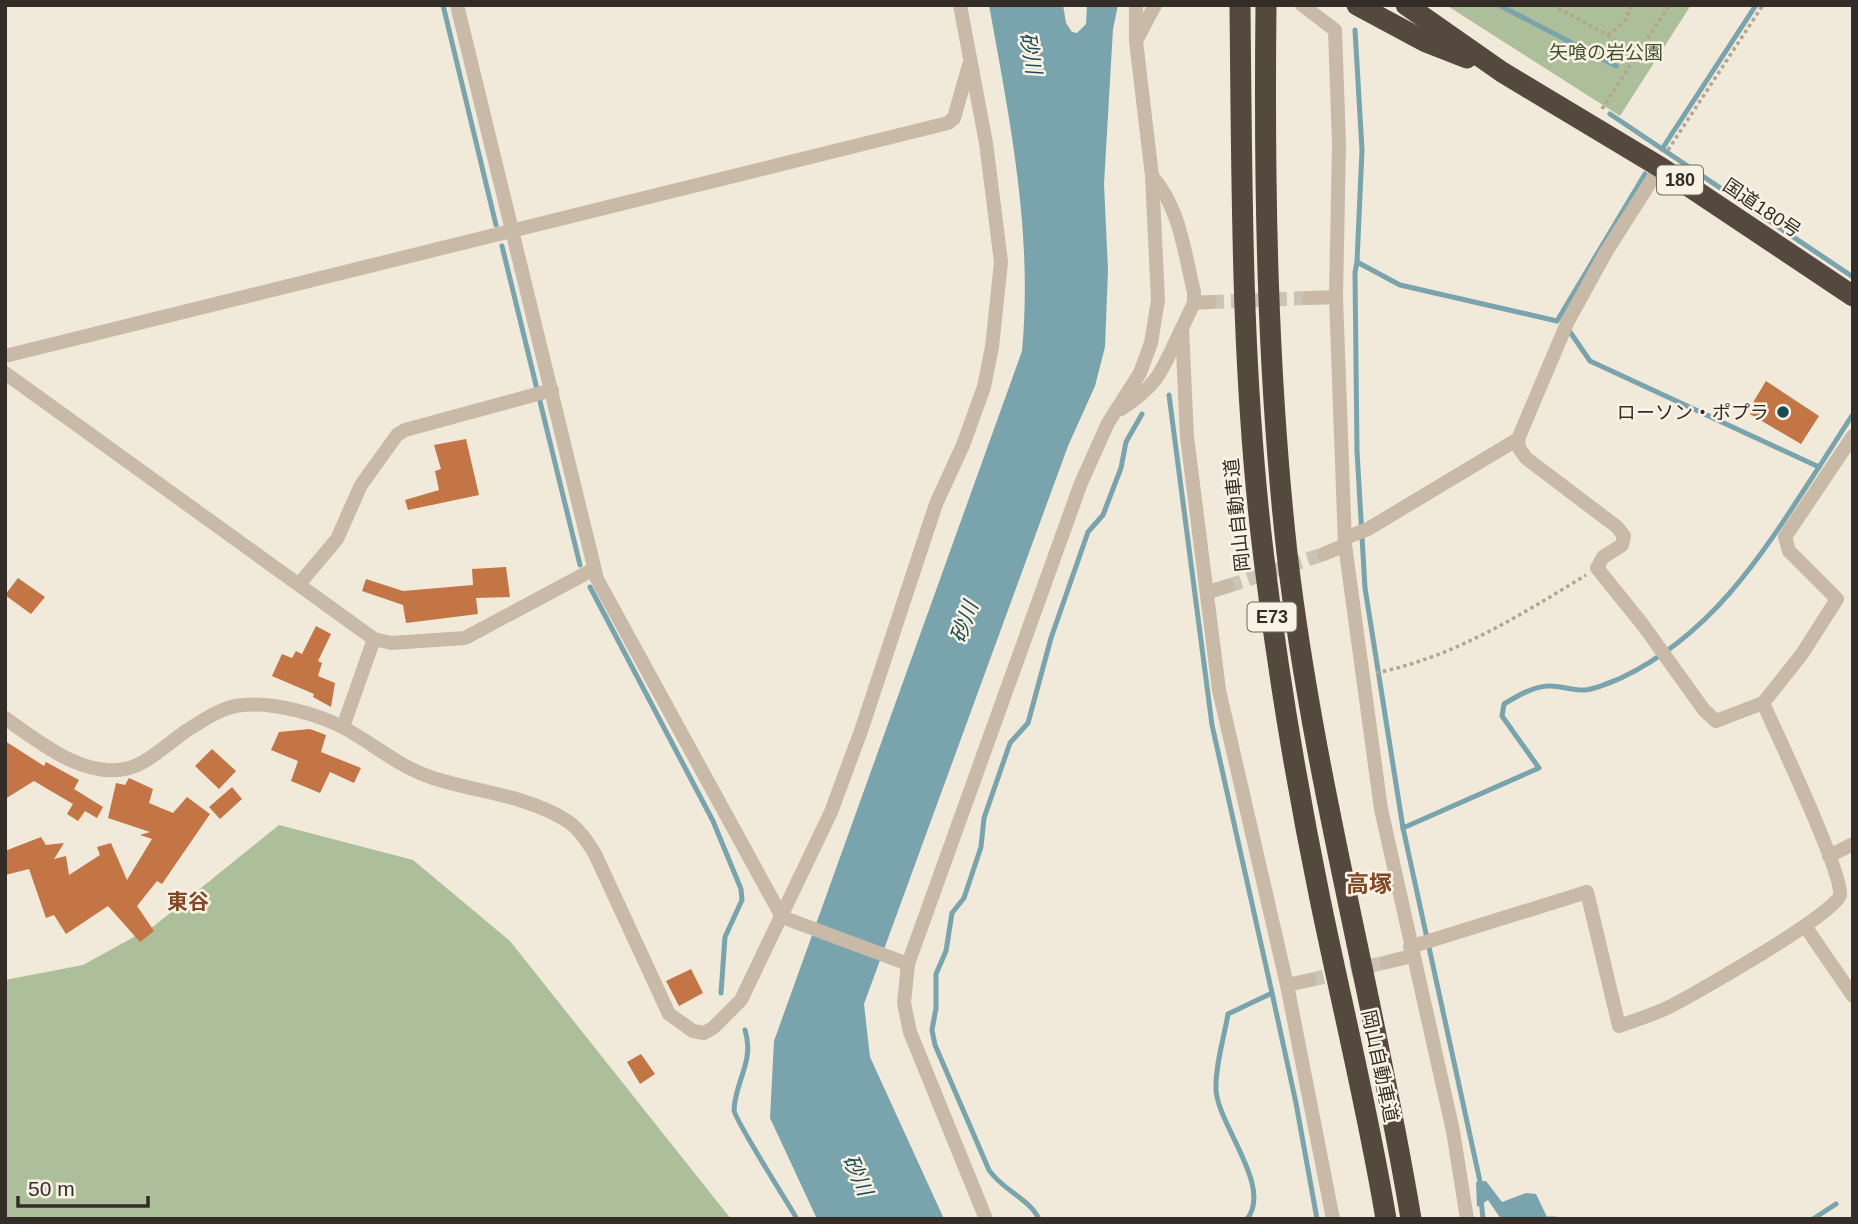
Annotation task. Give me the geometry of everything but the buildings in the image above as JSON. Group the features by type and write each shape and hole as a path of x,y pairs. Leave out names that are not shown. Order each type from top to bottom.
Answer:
{"highway":[{"name":"岡山自動車道","path":"1240,5 1245,320 1264,558 1282,690 1320,898 1374,1143 1386,1219"},
{"path":"1357,5 1426,42 1502,72"},
{"name":"国道180号","path":"1376,5 1432,40 1502,72"},
{"name":"国道180号","path":"1406,5 1502,72 1591,126 1665,158 1853,296"},
{"name":"岡山自動車道","path":"1266,10 1268,190 1276,426 1287,554 1307,686 1340,864 1398,1136 1411,1219"}],"street":[{"path":"457,5 512,229 542,392 594,569 788,919 902,962"},
{"path":"5,718 81,765 113,771 131,768 202,721 243,704 273,706 343,727 415,771 518,799 567,820 582,834 595,855 669,1014 685,1028 704,1033 734,1010 788,919 862,731 936,504 963,446 984,387 992,347 1001,262 986,143 960,5"},
{"path":"986,1219 910,1032 904,1003 902,962 1082,483 1115,413 1140,373 1155,324 1158,300 1152,176 1136,41 1136,5"},
{"path":"1136,41 1155,5"},
{"path":"1302,5 1335,30 1339,144 1336,297 1348,539 1381,809 1419,946 1467,1219"},
{"path":"5,356 948,122 954,118 970,60"},
{"path":"1665,158 1606,252 1566,327 1518,439 1519,448 1526,458 1617,527 1624,536 1622,545 1603,557 1597,568 1663,652 1704,710 1716,721 1763,703 1802,654 1837,599 1790,551 1786,537 1853,436"},
{"path":"1115,413 1146,393 1161,372 1194,303 1176,216 1167,193 1152,176"},
{"path":"1309,298 1336,297"},
{"path":"1194,303 1210,302"},
{"path":"1182,328 1187,437 1219,690 1287,985 1333,1219"},
{"path":"5,373 300,583 374,639 391,643 458,640 594,569"},
{"path":"300,583 337,539 361,485 397,435 405,430 542,392"},
{"path":"1324,554 1518,439"},
{"path":"1208,592 1228,586"},
{"path":"343,727 374,639"},
{"path":"1387,962 1419,946 1587,892 1619,1026 1677,1003 1805,926 1838,902 1841,892 1829,856 1763,703"},
{"path":"1829,856 1853,844"},
{"path":"1805,926 1853,996"},
{"path":"1287,985 1310,980"}],"path":[{"path":"1552,5 1608,35 1634,59"},
{"path":"1608,35 1625,21 1632,5"},
{"path":"1591,126 1669,5"},
{"path":"1665,158 1763,5"},
{"path":"1385,671 1454,650 1494,631 1597,568"}],"green space":[{"name":"矢喰の岩公園","path":"1446,5 1691,5 1620,116"},
{"path":"279,825 413,860 510,941 731,1219 5,1219 5,980 83,965 154,926"}],"water":[{"name":"砂川","path":"989,5 1063,5 1066,23 1072,32 1077,33 1086,24 1087,5 1118,5 1113,29 1104,184 1108,270 1105,347 1095,386 1068,446 864,1004 870,1057 944,1219 817,1219 770,1118 774,1041 1022,351 1024,263 1018,177"},
{"path":"1486,1181 1502,1202 1526,1193 1536,1194 1548,1219 1501,1219 1488,1200 1477,1207 1476,1182"}],"waterway":[{"path":"443,5 496,225"},
{"path":"1499,5 1616,66"},
{"path":"1662,149 1756,5"},
{"path":"1355,30 1362,150 1357,262"},
{"path":"1610,114 1853,277"},
{"path":"1481,1186 1403,828 1365,588 1357,451 1355,272 1357,262 1400,285 1557,321 1645,174"},
{"path":"502,246 580,565"},
{"path":"1568,329 1590,361 1819,467 1853,414"},
{"path":"1169,395 1212,725 1272,993 1228,1014 1217,1071 1216,1090 1219,1104 1249,1173 1253,1190 1253,1206 1247,1219"},
{"path":"1039,1219 1029,1205 989,1170 935,1045 932,1030 936,1008 936,974 946,951 952,913 964,898 981,847 984,818 1010,743 1028,723 1051,638 1088,532 1103,515 1121,468 1126,442 1142,414"},
{"path":"1403,828 1539,768 1502,716 1504,704 1525,692 1542,687 1585,690 1603,685 1654,659 1684,638 1735,587 1819,467"},
{"path":"590,587 713,821 741,889 742,900 725,937 721,993"},
{"path":"1272,993 1317,1219"},
{"path":"745,1030 748,1052 734,1110 797,1219"},
{"path":"1481,1199 1483,1219"},
{"path":"1813,1219 1836,1204"},
{"path":"1547,1219 1555,1219"}],"tunnel":[{"path":"1210,302 1309,298"},
{"path":"1228,586 1324,554"},
{"path":"1310,980 1387,962"}],"place":[{"name":"ローソン・ポプラ","path":"1783,412"}],"district":[{"name":"高塚","path":"1369,884"},
{"name":"東谷","path":"188,901"}]}
